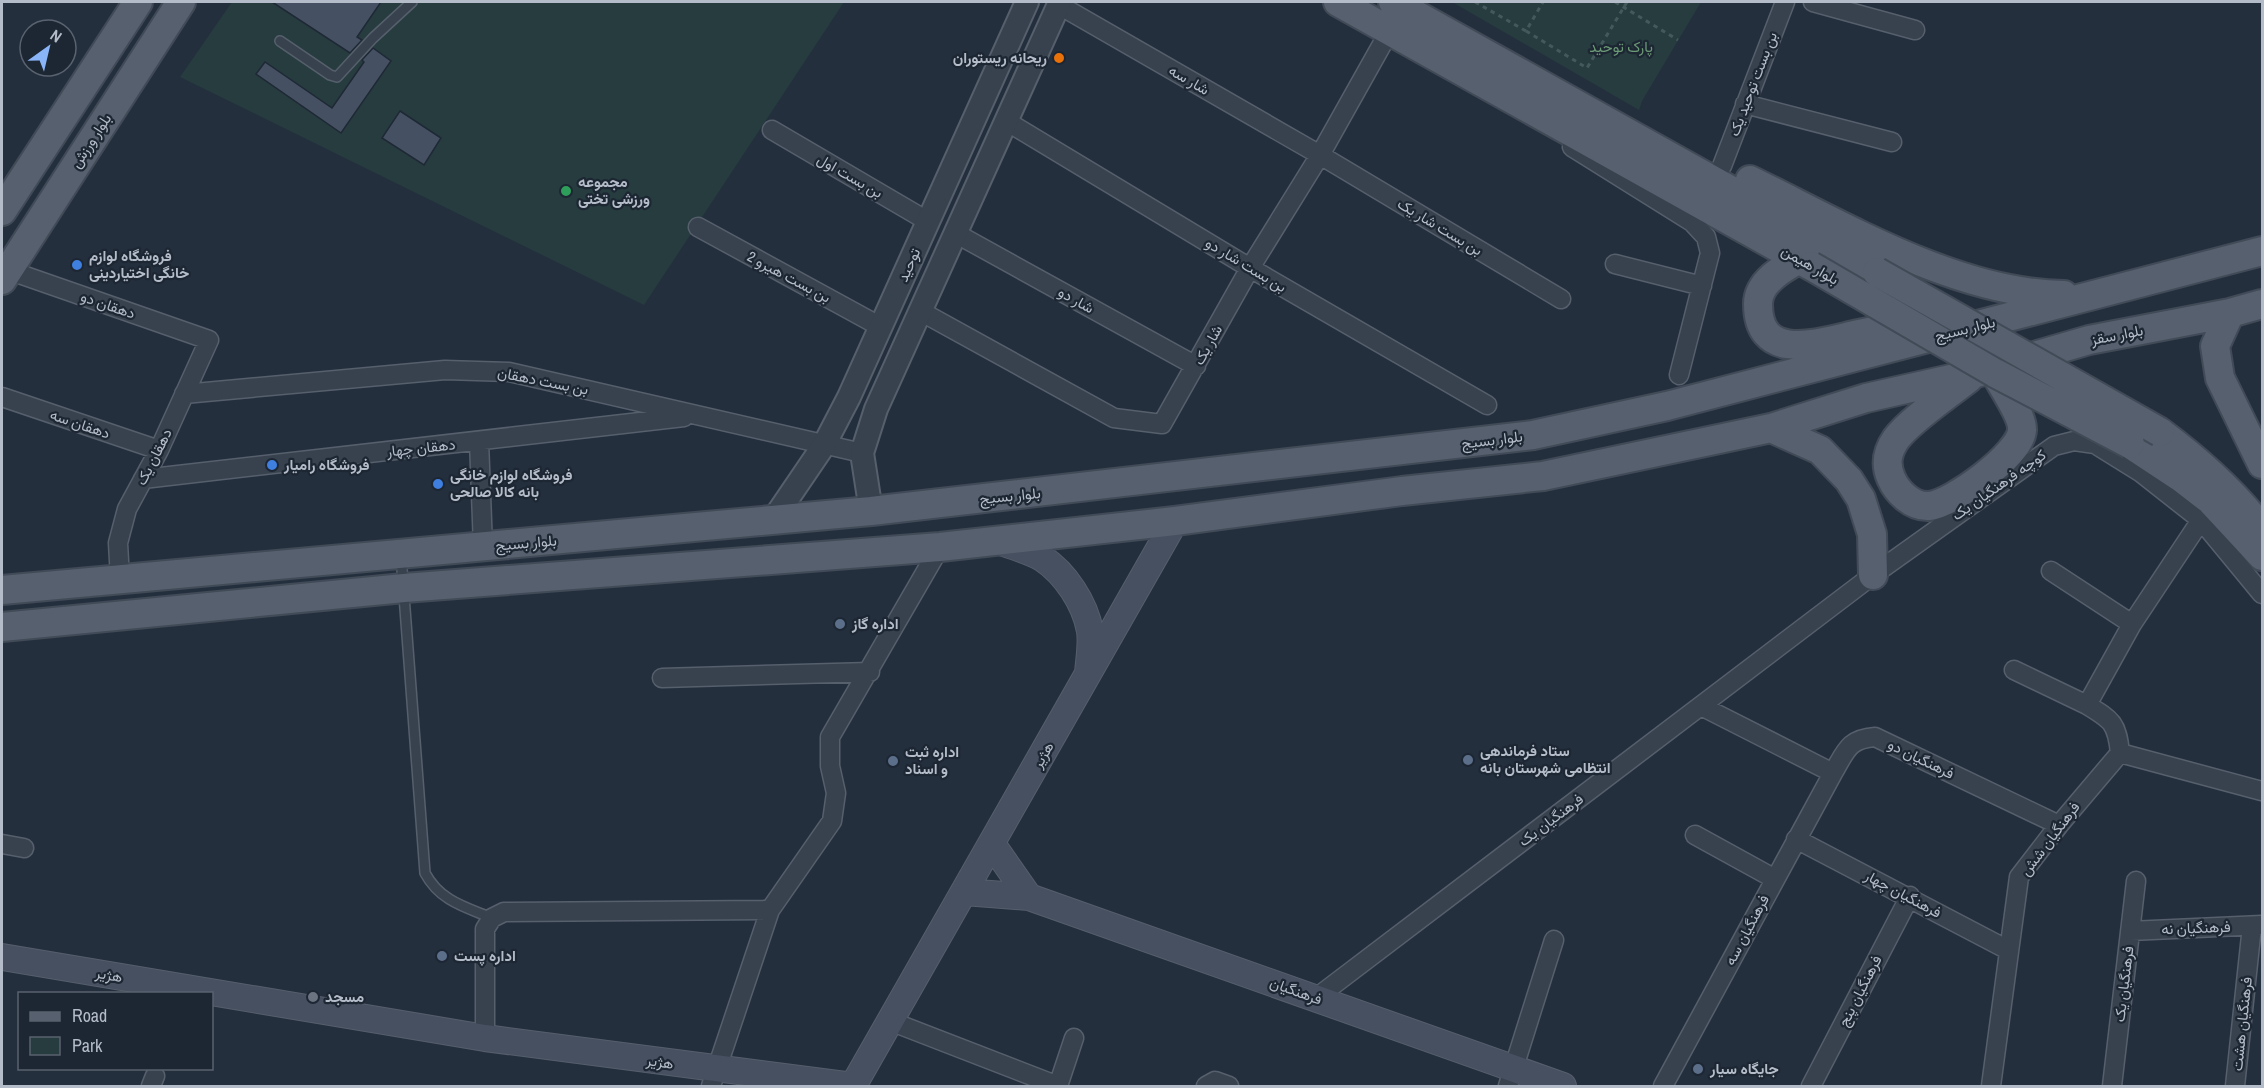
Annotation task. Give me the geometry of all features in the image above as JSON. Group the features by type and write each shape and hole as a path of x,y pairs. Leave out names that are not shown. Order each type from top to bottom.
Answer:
{"main road":[{"path":"2,211 138,2"},
{"name":"بلوار ورزش","path":"5,275 181,2"},
{"name":"بلوار هیمن","path":"1338,2 1806,262 1984,374 2130,444 2210,500 2262,556"},
{"name":"بلوار هیمن","path":"1393,2 1620,127 2160,432 2193,457 2237,497 2262,530"},
{"path":"1620,127 1664,138 1888,248 1987,285 2031,295 2096,295"},
{"path":"1806,262 1783,268 1767,283 1758,296 1758,316 1766,333 1785,345 1815,345 1932,321 2004,319 2262,251"},
{"name":"بلوار سقز","path":"1984,374 2089,340 2230,313 2262,304"},
{"path":"2230,313 2215,346 2220,378 2262,464"},
{"name":"بلوار بسیج","path":"2,590 871,511 1533,435 1667,406 2004,319"},
{"path":"1984,374 2022,423 2019,442 2003,459 1953,497 1930,506 1907,499 1895,487 1887,461 1890,449 1903,431 1984,374"},
{"path":"2,627 404,588 940,547 992,539 1176,521 1402,491 1543,476 1771,428 1866,398 1984,374"},
{"path":"1771,428 1820,450 1850,480 1862,499 1872,534 1873,575"},
{"path":"1398,452 1402,491"},
{"name":"هژیر","path":"213,992 713,1078 853,1086 1176,521"},
{"name":"هژیر","path":"992,539 1041,558 1059,572 1070,586 1080,604 1090,631 1088,676"},
{"path":"992,844 1029,897"},
{"name":"فرهنگیان","path":"964,892 1029,897 1316,999 1511,1078 1563,1086"},
{"name":"هژیر","path":"2,957 211,992"}],"street":[{"name":"توحید","path":"773,520 824,445 881,327 1027,2"},
{"name":"بن بست توحید یک","path":"1722,166 1785,2"},
{"path":"1813,2 1916,30"},
{"name":"توحید","path":"871,511 862,453 876,409 1059,3"},
{"name":"شار سه","path":"1059,3 1320,155"},
{"name":"شار یک","path":"920,311 1114,418 1162,424 1250,268 1320,155 1389,32"},
{"path":"1474,76 1539,126 1692,222 1706,237 1710,254 1679,375"},
{"path":"1745,104 1892,142"},
{"name":"بن بست شار دو","path":"1006,121 1250,268 1487,405"},
{"name":"بن بست اول","path":"772,130 928,222"},
{"name":"بن بست شار یک","path":"1320,155 1561,298"},
{"name":"بن بست هیرو 2","path":"698,227 881,327"},
{"name":"شار دو","path":"955,233 1196,366"},
{"path":"1615,264 1702,286"},
{"name":"دهقان دو","path":"5,275 209,340"},
{"name":"دهقان یک","path":"120,579 118,558 120,528 159,450 209,340"},
{"name":"بن بست دهقان","path":"184,394 445,370 509,372 862,453"},
{"name":"دهقان سه","path":"2,397 159,450"},
{"name":"دهقان چهار","path":"143,479 698,416"},
{"path":"479,441 483,547"},
{"name":"کوچه فرهنگیان یک","path":"1873,575 2054,446 2074,441 2095,444 2140,472 2201,520 2262,594"},
{"path":"2087,705 2132,624 2201,520"},
{"path":"713,1078 770,910 832,821 836,793 830,766 830,737 870,672 940,547"},
{"path":"2050,572 2132,624"},
{"name":"فرهنگیان یک","path":"1316,999 1873,575"},
{"path":"2014,670 2087,705 2110,719 2118,735 2120,753 2262,791"},
{"path":"662,678 870,672"},
{"path":"1701,706 1833,773"},
{"name":"فرهنگیان دو","path":"1833,773 1850,745 1860,738 1875,737 2059,825"},
{"name":"فرهنگیان شش","path":"1991,1086 2019,877 2059,825 2120,753"},
{"name":"فرهنگیان سه","path":"1663,1086 1833,773"},
{"path":"1695,835 1775,879"},
{"name":"فرهنگیان چهار","path":"1796,839 2008,950"},
{"path":"2,844 24,848"},
{"name":"فرهنگیان یک","path":"2112,1086 2136,881"},
{"name":"فرهنگیان پنج","path":"1811,1086 1910,897"},
{"path":"485,1038 485,929 492,918 504,912 770,910"},
{"name":"فرهنگیان نه","path":"2130,931 2257,925"},
{"name":"فرهنگیان هشت","path":"2235,1086 2257,925"},
{"path":"1511,1078 1554,940"},
{"path":"890,1021 1058,1086 1074,1038"},
{"path":"1206,1086 1215,1081 1229,1086"}],"lane":[{"path":"280,41 330,75 338,77 372,38 412,2"},
{"path":"401,553 425,873 432,886 446,899 492,918"}],"path":[{"path":"1475,2 1587,68 1627,2"},
{"path":"1526,31 1543,2"},
{"path":"1615,2 1678,40"}],"green space":[{"name":"مجموعه ورزشی تختی","path":"232,2 844,2 644,305 180,77"},
{"name":"پارک توحید","path":"1452,2 1701,2 1642,101 1639,110"}],"building":[{"path":"272,2 381,2 357,37 362,40 350,53"},
{"path":"373,48 391,61 341,133 256,74 265,62 332,108 364,62 362,60"},
{"path":"400,111 441,138 424,165 382,138"}],"place":[{"name":"ریحانە ریستوران","path":"1059,58"},
{"name":"مجموعه ورزشی تختی","path":"566,191"},
{"name":"فروشگاه لوازم خانگی اختیاردینی","path":"77,265"},
{"name":"فروشگاه رامیار","path":"272,465"},
{"name":"فروشگاه لوازم خانگی بانه کالا صالحی","path":"438,484"},
{"name":"اداره گاز","path":"840,624"},
{"name":"ستاد فرماندهی انتظامی شهرستان بانه","path":"1468,760"},
{"name":"اداره ثبت و اسناد","path":"893,761"},
{"name":"اداره پست","path":"442,956"},
{"name":"مسجد","path":"313,997"},
{"name":"جایگاه سیار","path":"1698,1069"}]}
